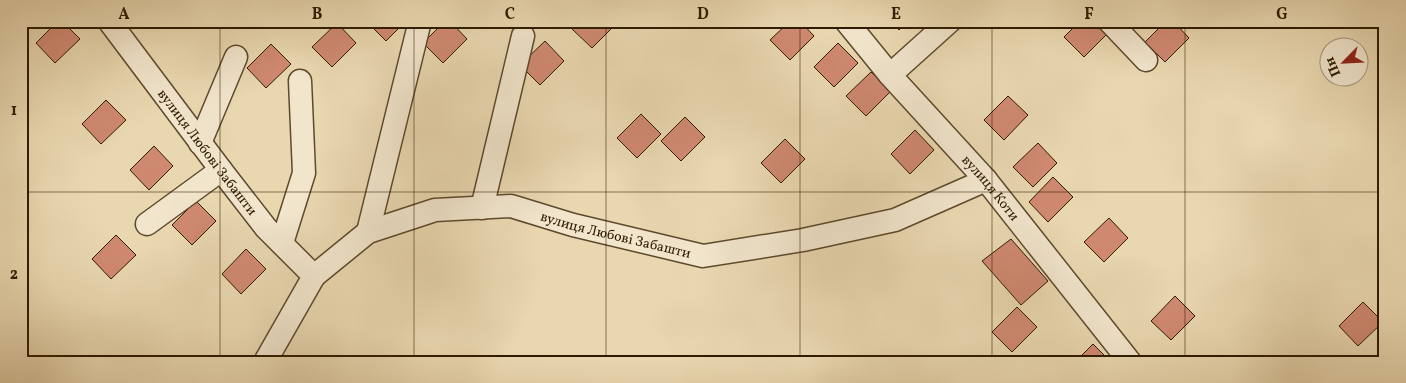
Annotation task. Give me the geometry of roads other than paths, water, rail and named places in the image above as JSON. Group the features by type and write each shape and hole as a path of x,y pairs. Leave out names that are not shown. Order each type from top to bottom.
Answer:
{"street":[{"name":"вулиця Любові Забашти","path":"109,21 266,228 314,276"},
{"path":"368,232 420,21"},
{"name":"вулиця Коти","path":"846,21 890,76 986,180 1130,362"},
{"path":"890,76 950,21"},
{"path":"1109,21 1146,60"},
{"path":"482,208 522,36"},
{"path":"200,143 236,57"},
{"path":"282,243 304,172 300,81"},
{"path":"147,224 221,170"},
{"name":"вулиця Любові Забашти","path":"265,362 314,276 368,232 435,210 512,206 573,225 703,256 803,240 895,220 986,180"}]}
